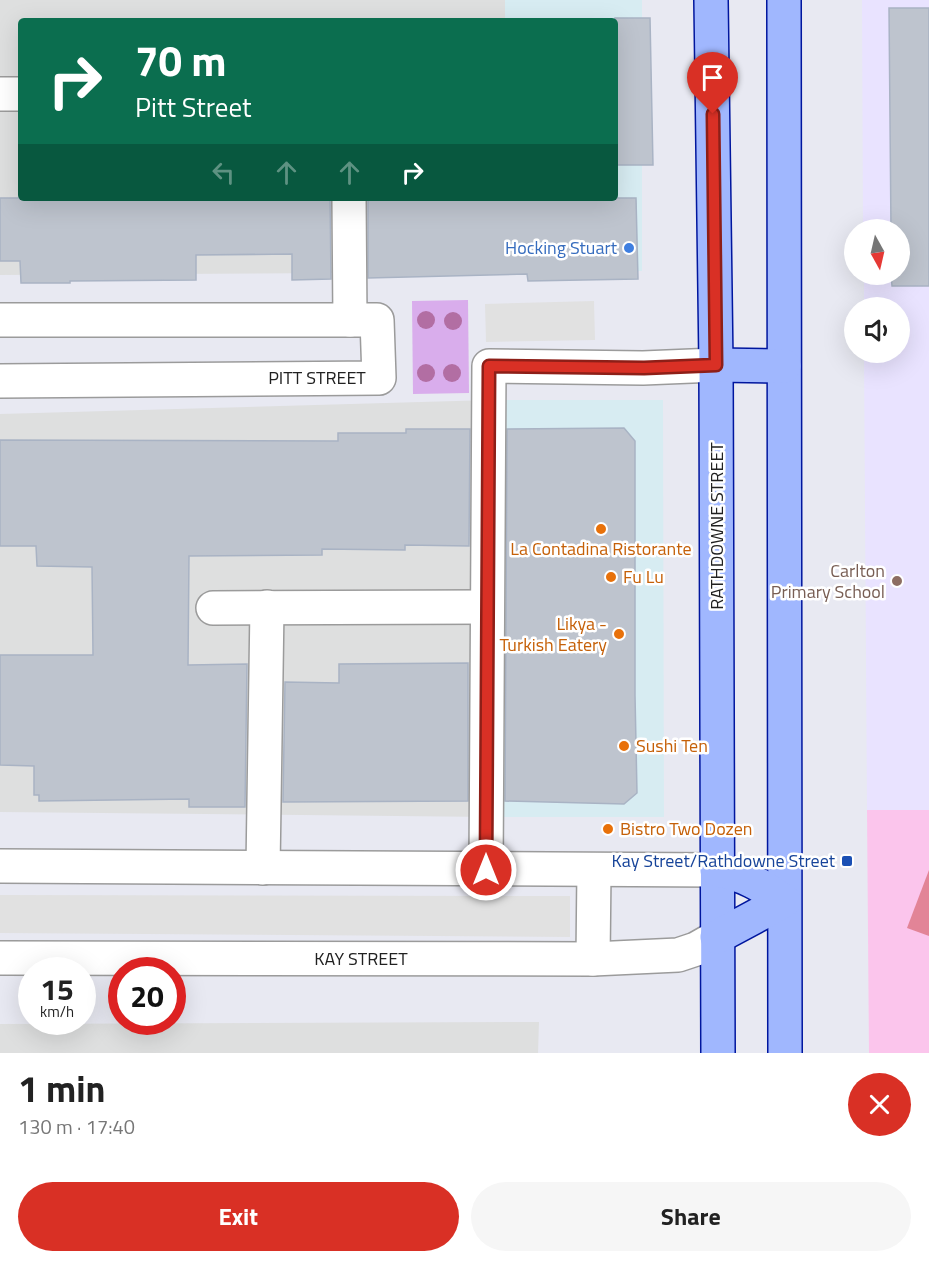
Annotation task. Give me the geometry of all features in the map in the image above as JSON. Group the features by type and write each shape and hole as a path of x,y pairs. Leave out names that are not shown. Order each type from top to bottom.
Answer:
{"main road":[{"name":"RATHDOWNE STREET","path":"711,0 716,365 718,1053"},
{"path":"784,0 785,1053"},
{"path":"716,365 784,366"},
{"path":"717,870 752,880 784,901"},
{"path":"717,937 784,901"}],"street":[{"path":"0,94 18,94"},
{"path":"350,201 350,320"},
{"name":"PITT STREET","path":"0,320 377,320 379,378 0,381"},
{"path":"486,870 489,366 644,368 716,365"},
{"path":"262,867 267,607"},
{"path":"213,608 487,607"},
{"path":"0,866 717,870"},
{"path":"593,959 594,870"},
{"name":"KAY STREET","path":"0,958 593,959 678,955 696,949 717,937"}],"shaded area":[{"path":"0,0 505,0 505,18 18,18 18,201 505,201 505,272 0,275"},
{"path":"505,0 642,0 642,271 505,272 611,201 618,201 618,18 505,18"},
{"name":"Carlton Primary School","path":"862,0 929,0 929,810 867,810 864,363 910,363 910,297 864,297 864,285 910,285 910,219 863,219"},
{"path":"468,300 469,393 413,394 412,301"},
{"path":"594,301 595,340 486,342 485,304"},
{"path":"491,400 491,817 0,812 0,414"},
{"path":"491,400 663,400 664,817 491,817"},
{"path":"867,810 929,810 929,1053 869,1053"},
{"path":"929,870 929,936 907,928"},
{"path":"0,895 570,896 570,937 0,933"},
{"path":"539,1022 538,1053 0,1053 0,1024 18,1024 18,1035 96,1035 96,1024 108,1024 108,1035 186,1035 186,1023"}],"building":[{"path":"889,8 929,8 929,286 892,286 910,285 910,219 891,219"},
{"path":"618,18 650,18 653,165 618,165"},
{"path":"0,198 18,198 18,201 330,201 331,279 292,280 292,254 196,255 196,280 21,283 20,261 0,261"},
{"path":"618,198 636,198 638,279 528,281 527,274 368,278 368,201 618,201"},
{"path":"624,428 635,441 637,793 624,804 505,801 507,429"},
{"path":"406,429 470,429 469,546 405,545 405,550 322,549 322,555 189,556 188,665 247,664 245,807 189,807 189,799 39,801 39,795 34,795 34,766 0,765 0,655 93,655 92,567 37,566 36,546 0,546 0,440 338,441 338,433 406,433"},
{"path":"468,663 468,801 283,802 285,682 339,683 339,664"}],"place":[{"name":"Hocking Stuart","path":"629,248"},
{"name":"La Contadina Ristorante","path":"601,529"},
{"name":"Fu Lu","path":"611,577"},
{"name":"Carlton Primary School","path":"897,581"},
{"name":"Likya - Turkish Eatery","path":"619,634"},
{"name":"Sushi Ten","path":"624,746"},
{"name":"Bistro Two Dozen","path":"608,829"},
{"name":"Kay Street/Rathdowne Street","path":"847,861"}],"route":[{"path":"486,870 489,366 644,368 716,365 713,114"}]}
